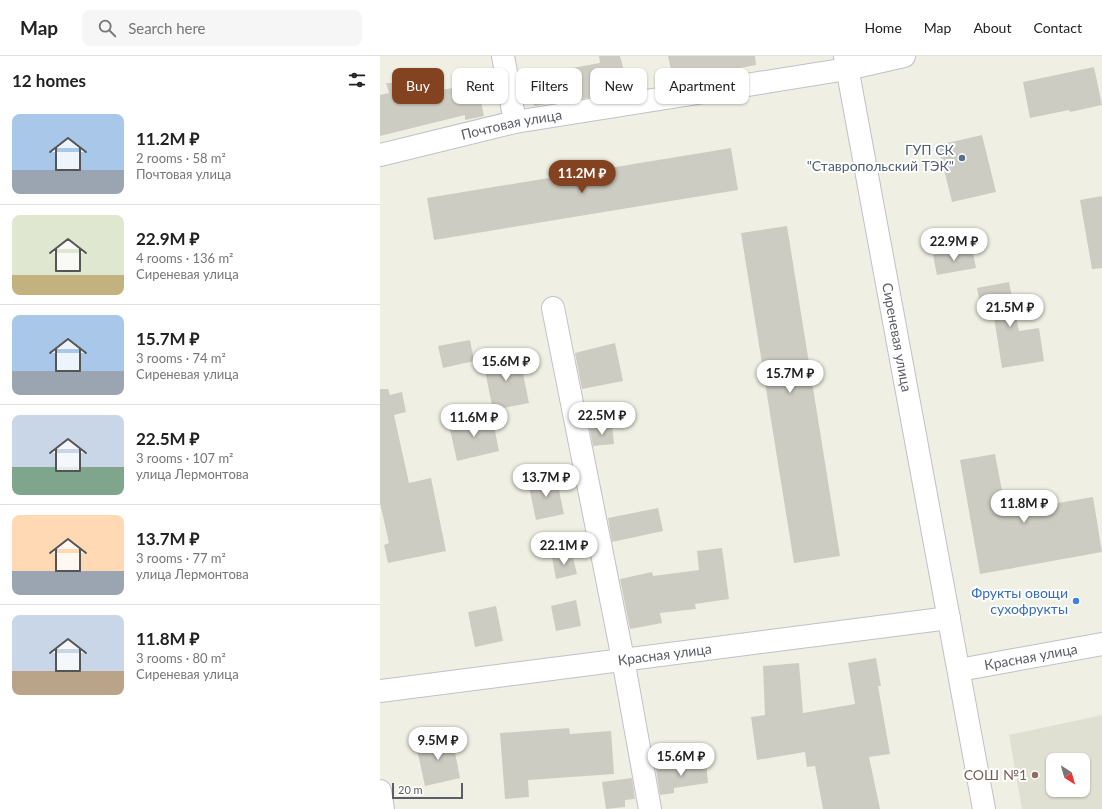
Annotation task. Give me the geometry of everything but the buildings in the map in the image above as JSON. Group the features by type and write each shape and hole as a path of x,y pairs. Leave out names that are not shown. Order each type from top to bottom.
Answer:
{"street":[{"path":"503,56 515,122"},
{"name":"Почтовая улица","path":"380,155 515,122 846,63 904,56"},
{"name":"Сиреневая улица","path":"846,63 959,670"},
{"path":"553,308 623,659 650,809"},
{"name":"Красная улица","path":"380,691 949,618"},
{"name":"Красная улица","path":"959,670 1102,644"},
{"path":"959,670 984,809"},
{"path":"380,791 383,809"}],"shaded area":[{"name":"СОШ №1","path":"1102,715 1102,809 1022,809 1009,735"}],"place":[{"name":"ГУП СК \"Ставропольский ТЭК\"","path":"962,158"},
{"name":"Фрукты овощи сухофрукты","path":"1076,601"},
{"name":"СОШ №1","path":"1035,775"}]}
